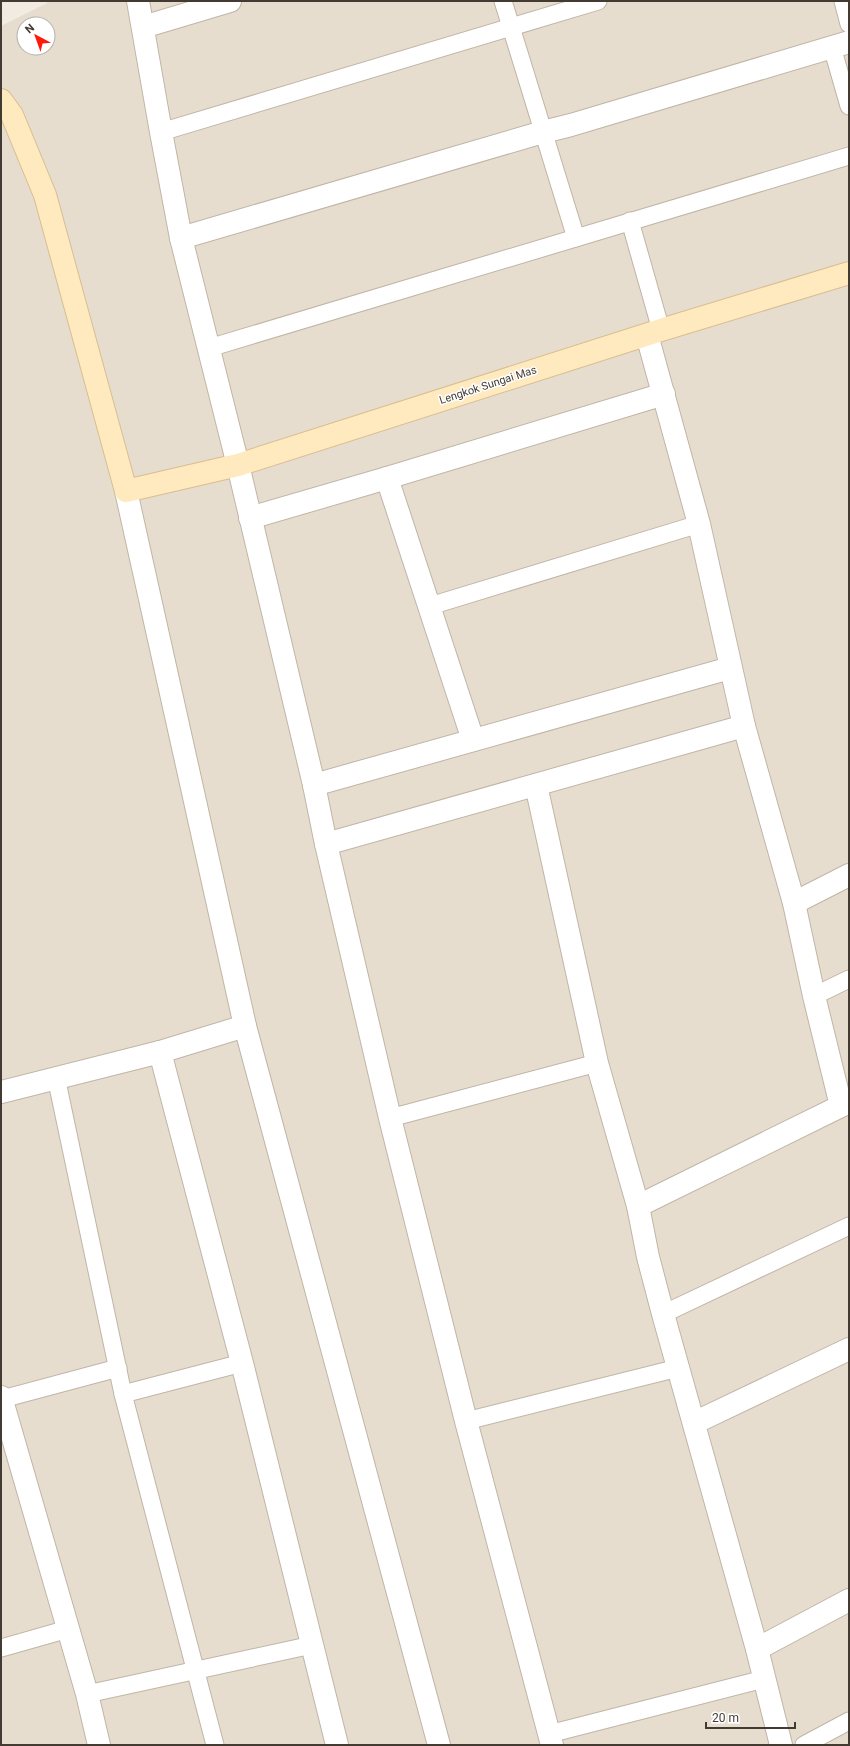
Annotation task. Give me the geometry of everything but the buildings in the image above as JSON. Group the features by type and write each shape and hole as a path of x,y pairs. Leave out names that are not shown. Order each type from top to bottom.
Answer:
{"street":[{"path":"138,1 181,238 238,465 314,785 326,844 390,1118 466,1421 551,1739"},
{"path":"143,27 230,1"},
{"path":"181,238 571,125 840,44"},
{"path":"1,100 12,115 45,195 126,491 245,1026 440,1745"},
{"name":"Lengkok Sungai Mas","path":"126,491 238,465 654,332 849,273"},
{"path":"638,1206 845,1104 814,996 794,902 744,726 699,524 664,394 654,332"},
{"path":"250,518 664,394"},
{"path":"387,478 473,740"},
{"path":"314,785 730,668"},
{"path":"326,844 536,786 744,726"},
{"path":"536,786 597,1063 638,1206 648,1257 663,1314 757,1648 781,1745"},
{"path":"794,902 849,875"},
{"path":"1,1092 160,1052 245,1026"},
{"path":"160,1052 242,1364 337,1745"},
{"path":"694,1423 849,1349"},
{"path":"1,1398 87,1694 99,1745"},
{"path":"757,1648 849,1600"}],"lane":[{"path":"503,1 576,238"},
{"path":"161,132 598,1"},
{"path":"843,1 849,24"},
{"path":"840,44 849,106"},
{"path":"209,348 849,156"},
{"path":"630,221 654,332"},
{"path":"430,606 699,524"},
{"path":"814,996 849,979"},
{"path":"390,1118 597,1063"},
{"path":"56,1077 123,1394 215,1745"},
{"path":"663,1314 849,1226"},
{"path":"123,1394 242,1364"},
{"path":"1,1398 118,1368"},
{"path":"466,1421 678,1368"},
{"path":"1,1648 68,1629"},
{"path":"87,1694 312,1645"},
{"path":"551,1739 764,1679"},
{"path":"804,1745 849,1721"}],"shaded area":[{"path":"47,1 849,1 849,1745 1,1745 1,26 16,18 16,56 56,56 56,16 21,16 47,3"}]}
